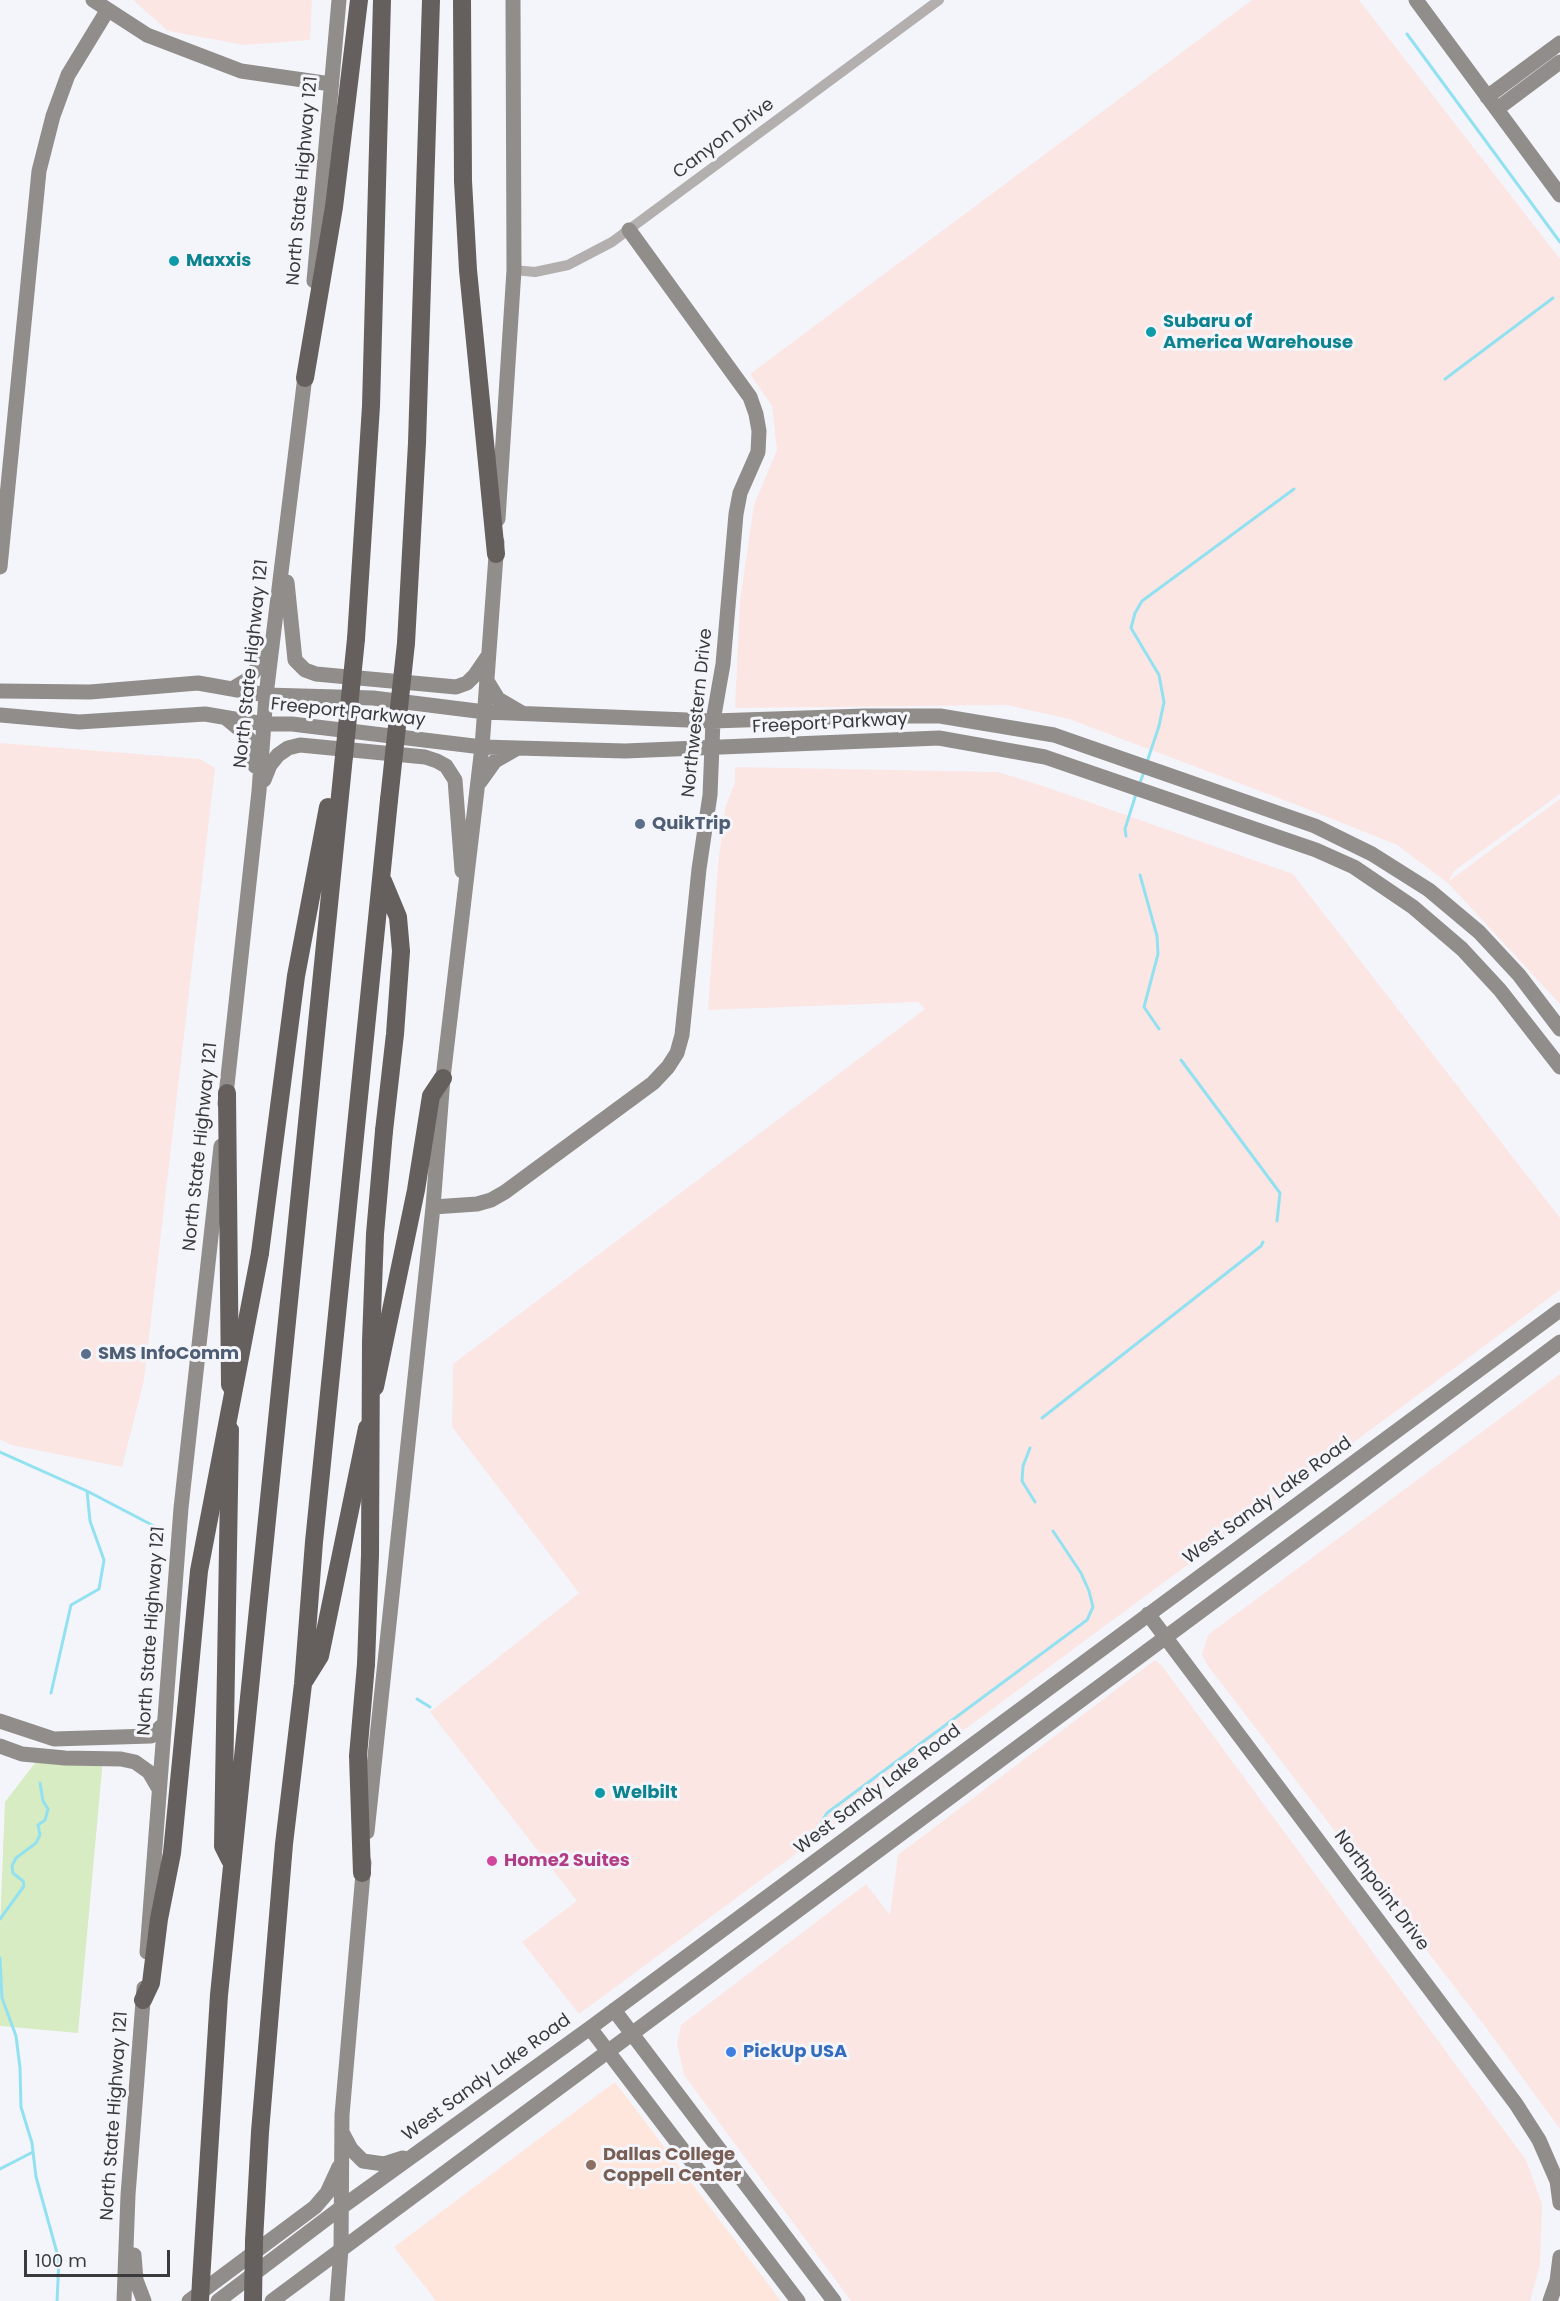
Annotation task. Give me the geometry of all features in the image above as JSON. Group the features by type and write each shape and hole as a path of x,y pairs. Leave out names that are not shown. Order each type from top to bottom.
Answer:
{"highway":[{"path":"305,378 334,207 359,0"},
{"path":"201,2301 218,2018 232,1866 356,639 371,406 382,0"},
{"path":"253,2301 254,2241 270,2000 284,1844 303,1684 314,1542 406,643 417,443 431,0"},
{"path":"462,0 462,115 467,258 496,554"},
{"path":"143,2000 151,1983 159,1919 172,1853 199,1571 260,1253 296,976 333,781 343,763"},
{"path":"362,1873 357,1756 366,1664 370,1555 371,1341 375,1234 395,1034 400,951 398,917 381,878"},
{"path":"303,1684 320,1656 416,1190 431,1096 443,1078"},
{"path":"227,1093 231,1490 223,1846 232,1866"}],"main road":[{"path":"93,0 147,35 241,71 331,84"},
{"name":"North State Highway 121","path":"124,2301 128,2195 181,1508 259,791 266,695 305,378 339,0"},
{"path":"337,2301 341,2248 342,2133 362,1873 433,1207 443,1078 465,906 485,712 514,270 513,0"},
{"path":"513,60 519,0"},
{"path":"1416,0 1560,195"},
{"path":"0,567 39,171 53,116 68,75 107,10"},
{"path":"1492,103 1560,43"},
{"path":"1492,103 1560,62"},
{"name":"Northwestern Drive","path":"433,1207 477,1204 498,1196 653,1083 677,1053 682,1035 699,869 710,795 713,721 723,664 735,514 740,494 758,452 759,431 750,397 629,231"},
{"path":"284,549 292,649 295,660 305,670 316,674 456,687 467,683 489,655"},
{"path":"232,689 247,680 272,651"},
{"path":"487,681 498,699 525,714"},
{"name":"Freeport Parkway","path":"0,691 90,692 198,683 266,695 374,698 485,712 525,714 713,721 939,716 1054,735 1316,826 1372,854 1429,890 1479,932 1519,975 1560,1029"},
{"name":"Freeport Parkway","path":"0,715 79,722 205,714 264,724 292,724 482,747 625,751 939,738 1045,757 1316,850 1354,867 1413,908 1462,949 1555,1048 1560,1067"},
{"path":"225,717 252,743 259,791"},
{"path":"259,791 270,765 278,755 288,748 300,745 425,757 446,766 455,780 465,906"},
{"path":"478,784 495,761 519,747"},
{"name":"West Sandy Lake Road","path":"218,2301 342,2207 590,2028 1560,1310"},
{"path":"272,2301 1560,1342"},
{"path":"1451,1390 1471,1409"},
{"name":"Northpoint Drive","path":"1148,1614 1516,2104 1539,2140 1557,2181 1560,2203"},
{"path":"0,1721 54,1739 151,1736 165,1724"},
{"path":"0,1746 22,1754 135,1762 149,1772 159,1789"},
{"path":"815,1861 832,1884"},
{"path":"614,2010 834,2301"},
{"path":"590,2028 798,2301"},
{"path":"342,2133 357,2155 363,2161 373,2164 384,2164 417,2153"},
{"path":"189,2301 315,2207 327,2193 342,2159"},
{"path":"128,2195 136,2280 144,2301"},
{"path":"1550,2301 1557,2281 1560,2257"}],"street":[{"name":"Canyon Drive","path":"514,270 535,272 568,265 612,242 939,0"}],"shaded area":[{"path":"133,0 312,0 310,40 244,45 168,31"},
{"path":"1252,0 1359,0 1560,259 1560,794 1454,871 1449,881 1560,799 1560,1004 1448,883 1397,845 1069,719 1007,705 735,708 740,601 754,505 777,450 772,406 750,374"},
{"path":"0,743 200,759 215,768 144,1380 122,1467 11,1445 0,1439"},
{"path":"735,767 998,772 1293,874 1560,1218 1560,1290 579,2014 522,1942 577,1901 430,1712 579,1593 452,1427 453,1364 925,1009 918,1002 708,1010 718,864 725,808 735,782"},
{"path":"1560,1374 1560,2129 1487,2029 1208,1666 1202,1655 1208,1635"},
{"path":"1155,1660 1162,1666 1526,2160 1542,2204 1540,2265 1530,2301 851,2301 684,2075 677,2043 681,2025 866,1884 890,1915 898,1855"},
{"name":"Dallas College Coppell Center","path":"615,2082 781,2301 436,2301 394,2247"}],"green space":[{"path":"103,1759 78,2033 0,2026 0,1927 5,1802 35,1763"}],"waterway":[{"path":"1407,34 1560,242"},
{"path":"1445,379 1553,298"},
{"path":"1147,762 1164,702 1159,675 1131,628 1135,613 1142,601 1294,489"},
{"path":"1139,785 1144,772"},
{"path":"1126,836 1125,829 1136,794"},
{"path":"1140,875 1157,936 1158,954 1144,1007 1159,1029"},
{"path":"1181,1060 1280,1193 1277,1221"},
{"path":"1042,1418 1261,1246 1263,1242"},
{"path":"1030,1448 1023,1466 1022,1481 1035,1502"},
{"path":"0,1452 87,1491 90,1521 104,1560 99,1589 71,1605 51,1693"},
{"path":"87,1491 154,1526"},
{"path":"823,1832 822,1821 827,1813 1087,1620 1093,1607 1089,1591 1081,1573 1053,1531"},
{"path":"417,1699 430,1707"},
{"path":"0,1919 24,1886 23,1881 13,1873 12,1866 16,1858 36,1843 40,1835 38,1825 45,1820 48,1809 43,1801 40,1783"},
{"path":"0,1958 2,1998 16,2036 21,2107 32,2143 36,2177 59,2260 57,2301"},
{"path":"0,2169 33,2152"}],"place":[{"name":"Maxxis","path":"174,261"},
{"name":"Subaru of America Warehouse","path":"1151,332"},
{"name":"QuikTrip","path":"640,824"},
{"name":"SMS InfoComm","path":"86,1354"},
{"name":"Welbilt","path":"600,1793"},
{"name":"Home2 Suites","path":"492,1861"},
{"name":"PickUp USA","path":"731,2052"},
{"name":"Dallas College Coppell Center","path":"591,2165"}]}
